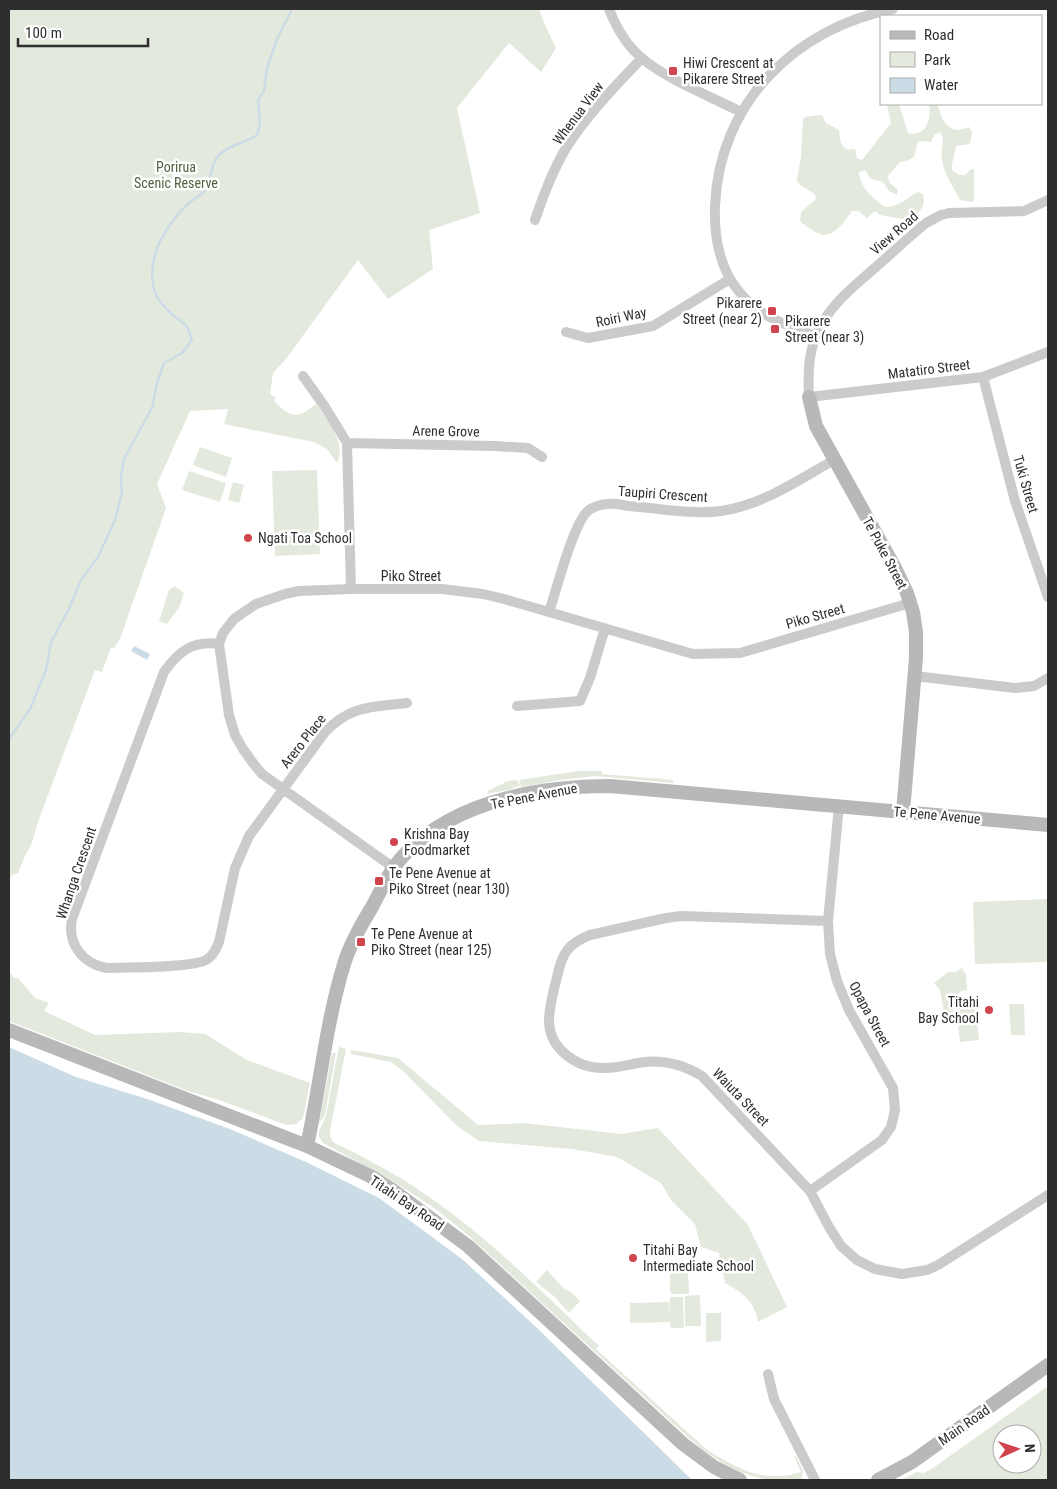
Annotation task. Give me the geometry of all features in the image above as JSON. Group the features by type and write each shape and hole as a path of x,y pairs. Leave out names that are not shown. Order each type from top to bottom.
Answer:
{"street":[{"path":"609,9 615,23 642,58 666,74 742,112"},
{"path":"816,336 758,311 741,295 730,279 724,268 716,243 714,222 720,167 730,137 742,112 769,75 782,62 807,42 835,27 851,20 893,9"},
{"name":"Whenua View","path":"535,220 548,185 573,137 596,108 642,58"},
{"name":"View Road","path":"816,336 834,306 844,295 915,232 934,218 942,214 957,212 1007,213 1024,211 1048,200"},
{"name":"Roiri Way","path":"566,332 588,338 653,326 730,279"},
{"name":"Te Puke Street","path":"816,336 809,366 809,397 816,426 895,568 910,603 915,623 917,641 915,676 903,812"},
{"name":"Matatiro Street","path":"809,397 983,377 1048,352"},
{"path":"303,376 347,443 351,590"},
{"name":"Tuki Street","path":"983,377 1015,501 1048,597"},
{"name":"Arene Grove","path":"347,443 528,448 542,457"},
{"name":"Taupiri Crescent","path":"549,612 581,518 589,510 606,504 695,512 717,512 733,509 760,501 834,460"},
{"name":"Piko Street","path":"219,644 223,633 234,619 269,598 299,591 458,590 504,599 693,654 740,653 910,603"},
{"path":"517,706 580,701 590,678 605,628"},
{"name":"Whanga Crescent","path":"219,644 208,643 194,646 173,660 164,672 72,919 72,941 78,952 90,963 107,968 193,964 208,960 216,952 219,942 239,856 249,836 283,789"},
{"path":"219,644 226,702 236,735 243,749 262,774 394,868"},
{"path":"915,676 1015,688 1034,686 1048,678"},
{"name":"Arero Place","path":"283,789 325,732 337,719 360,709 407,703"},
{"name":"Te Pene Avenue","path":"307,1146 335,996 344,962 352,942 394,868 422,838 451,819 492,803 556,789 581,786 610,786 1048,825"},
{"name":"Opapa Street","path":"810,1191 882,1140 891,1127 896,1110 893,1088 849,1010 839,988 830,954 828,921 839,806"},
{"name":"Waiuta Street","path":"828,921 682,916 590,935 571,944 560,961 549,1025 556,1042 570,1058 588,1067 603,1068 645,1062 663,1062 683,1066 702,1076 810,1191 834,1236 848,1253 867,1266 880,1271 902,1274 927,1270 938,1265 1048,1195"},
{"name":"Titahi Bay Road","path":"9,1030 307,1146 370,1176 430,1216 468,1246 682,1444 714,1467 740,1480"},
{"name":"Main Road","path":"878,1480 912,1462 1048,1365"},
{"path":"768,1374 774,1399 815,1480"}],"green space":[{"name":"Porirua Scenic Reserve","path":"9,9 539,9 556,48 541,72 509,43 457,108 480,213 429,230 433,269 388,299 358,260 286,359 273,373 270,394 276,398 274,401 289,414 298,415 316,404 338,440 339,455 337,463 327,449 314,442 224,424 228,409 190,411 157,484 166,508 120,639 114,648 111,647 102,672 95,670 31,845 18,873 12,875 9,881"},
{"path":"887,105 899,105 908,133 919,133 928,121 930,115 929,105 938,105 943,120 949,127 958,130 969,127 972,132 970,144 956,146 952,170 959,175 965,175 971,169 974,169 974,200 972,202 960,200 949,180 943,165 943,138 940,132 935,134 931,142 919,141 914,157 900,162 888,176 889,182 898,190 897,195 889,191 883,182 871,179 865,170 859,172 865,188 885,207 898,204 918,192 923,194 923,206 909,220 880,215 875,211 867,218 858,211 852,211 834,232 825,235 816,232 802,223 800,221 801,212 816,199 815,194 800,185 797,180 801,157 803,119 805,117 822,115 826,123 839,130 842,145 850,150 855,149 857,158 862,160 891,123"},
{"path":"200,447 232,458 226,477 193,465"},
{"path":"317,470 320,554 275,556 272,471"},
{"path":"189,471 226,483 220,502 182,490"},
{"path":"233,482 244,485 239,503 228,500"},
{"path":"175,586 184,593 180,606 167,624 159,621 169,590"},
{"path":"578,771 602,771 602,774 673,780 673,783 595,776 521,787 519,780"},
{"path":"517,780 520,786 487,794 488,791 508,781"},
{"path":"1048,899 1048,962 975,964 973,902"},
{"path":"962,968 966,975 967,990 961,991 953,999 954,1023 946,1023 940,990 934,983 948,972 955,972"},
{"path":"9,971 14,978 18,978 35,998 49,1003 44,1011 95,1035 180,1032 205,1034 247,1060 310,1083 303,1118 296,1124 286,1125 219,1100 188,1091 9,1021"},
{"path":"1009,1004 1024,1004 1025,1035 1011,1035"},
{"path":"975,1005 979,1040 960,1042 956,1007"},
{"path":"339,1047 346,1049 330,1131 333,1142 404,1180 472,1229 537,1286 599,1346 596,1349 706,1449 729,1463 752,1473 775,1476 801,1472 794,1456 796,1456 803,1471 801,1480 774,1480 748,1475 708,1453 690,1439 469,1236 437,1210 399,1185 323,1143 319,1137 319,1131 326,1116"},
{"path":"351,1050 398,1058 478,1125 525,1123 621,1134 658,1128 748,1225 787,1307 758,1322 754,1308 747,1298 725,1283 719,1253 701,1247 695,1224 671,1200 661,1183 617,1157 572,1149 479,1141 457,1126 403,1071 391,1062 351,1054"},
{"path":"332,1053 336,1053 325,1115 319,1123"},
{"path":"547,1270 564,1289 571,1292 580,1301 569,1313 555,1297 536,1282"},
{"path":"688,1272 689,1294 672,1294 670,1291 670,1273"},
{"path":"700,1295 701,1326 685,1326 685,1296"},
{"path":"670,1297 683,1297 684,1328 671,1328 670,1322 630,1323 630,1303 669,1302 670,1312"},
{"path":"706,1313 721,1313 721,1341 706,1342"},
{"path":"1048,1386 1048,1480 901,1480 917,1472 924,1473 992,1426 992,1474 1042,1474 1042,1424 995,1424"}],"water":[{"path":"134,646 150,654 147,660 131,651"},
{"path":"9,1047 76,1077 147,1099 230,1129 306,1162 379,1198 462,1259 534,1325 692,1480 9,1480"}],"waterway":[{"path":"9,739 30,709 46,670 51,642 69,609 81,580 98,557 115,520 122,493 121,477 124,459 152,408 157,383 164,363 182,353 192,340 187,327 165,307 155,293 152,277 155,253 165,231 172,222 190,202 206,189 214,162 220,154 257,135 260,124 258,100 264,91 267,68 277,39 292,9"}],"place":[{"name":"Hiwi Crescent at Pikarere Street","path":"673,71"},
{"name":"Pikarere Street (near 2)","path":"772,311"},
{"name":"Pikarere Street (near 3)","path":"775,329"},
{"name":"Ngati Toa School","path":"248,538"},
{"name":"Krishna Bay Foodmarket","path":"394,842"},
{"name":"Te Pene Avenue at Piko Street (near 130)","path":"379,881"},
{"name":"Te Pene Avenue at Piko Street (near 125)","path":"361,942"},
{"name":"Titahi Bay School","path":"989,1010"},
{"name":"Titahi Bay Intermediate School","path":"633,1258"}]}
